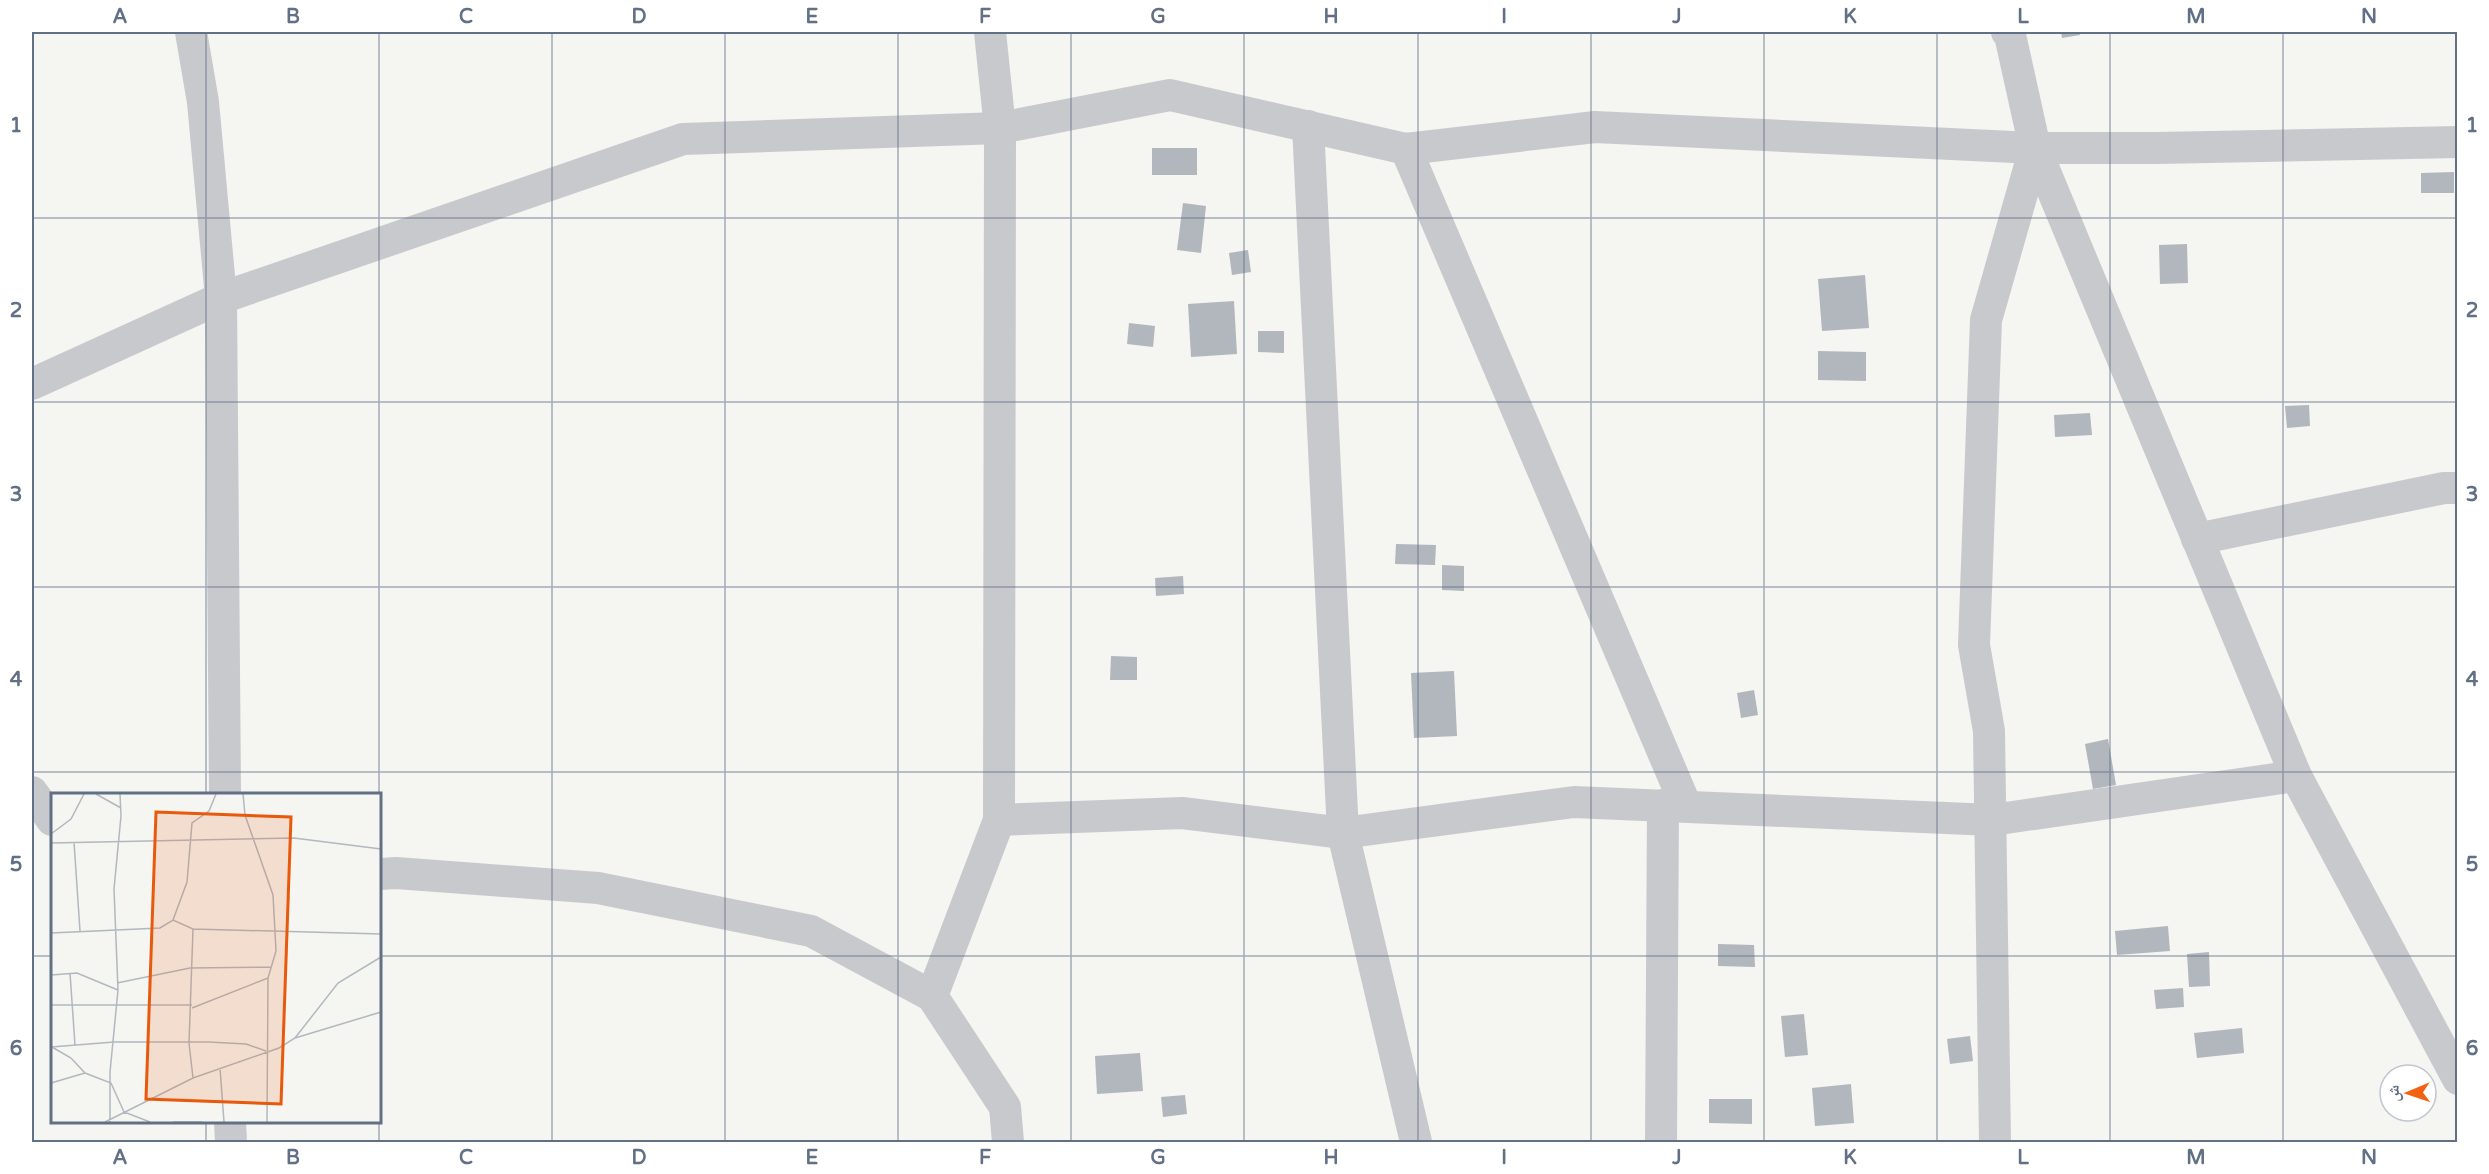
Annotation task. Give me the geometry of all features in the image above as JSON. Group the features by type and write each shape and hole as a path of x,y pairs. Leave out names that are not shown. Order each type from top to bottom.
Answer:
{"street":[{"path":"191,32 203,102 221,298 225,793"},
{"path":"932,996 999,820 1000,128 990,32"},
{"path":"2007,32 2035,148 2296,776 2457,1079"},
{"path":"32,384 221,298 683,139 1000,128 1170,95 1406,149 1596,127 2035,148 2169,148 2457,142"},
{"path":"1308,126 1343,833 1416,1143"},
{"path":"1995,1143 1989,731 1974,645 1986,320 2035,148"},
{"path":"1406,149 1675,806 1661,1143"},
{"path":"2197,539 2444,488 2457,488"},
{"path":"999,820 1182,813 1343,833 1574,802 1992,820 2296,776"},
{"path":"32,792 51,819"},
{"path":"381,874 396,873 598,888 811,931 932,996 1005,1107 1008,1143"},
{"path":"231,1123 231,1143"}],"building":[{"path":"2061,32 2079,32 2080,35 2062,38"},
{"path":"1152,148 1197,148 1197,175 1152,175"},
{"path":"2454,172 2454,193 2421,193 2421,173"},
{"path":"1183,203 1206,206 1201,253 1177,250"},
{"path":"2187,244 2188,283 2160,284 2159,245"},
{"path":"1248,250 1251,272 1232,275 1229,253"},
{"path":"1865,275 1869,328 1822,331 1818,279"},
{"path":"1234,301 1237,354 1191,357 1188,304"},
{"path":"1129,323 1155,326 1153,347 1127,344"},
{"path":"1258,331 1284,331 1284,353 1258,352"},
{"path":"1818,351 1866,352 1866,381 1818,380"},
{"path":"2309,405 2310,426 2287,428 2285,406"},
{"path":"2090,413 2092,435 2055,437 2054,415"},
{"path":"1396,544 1436,545 1435,565 1395,564"},
{"path":"1442,565 1464,566 1464,591 1442,590"},
{"path":"1183,576 1184,594 1156,596 1155,578"},
{"path":"1111,656 1137,657 1137,680 1110,680"},
{"path":"1454,671 1457,736 1414,738 1411,673"},
{"path":"1754,690 1758,715 1741,718 1737,693"},
{"path":"2108,739 2116,785 2093,789 2085,744"},
{"path":"2168,926 2170,951 2117,955 2115,931"},
{"path":"1718,944 1754,945 1755,967 1718,966"},
{"path":"2209,952 2210,986 2189,987 2187,954"},
{"path":"2183,988 2184,1007 2156,1009 2154,990"},
{"path":"1804,1014 1808,1055 1785,1057 1781,1016"},
{"path":"2242,1028 2244,1053 2197,1058 2194,1033"},
{"path":"1970,1036 1973,1061 1950,1064 1947,1039"},
{"path":"1140,1053 1143,1091 1097,1094 1095,1056"},
{"path":"1851,1084 1854,1123 1815,1126 1812,1088"},
{"path":"1185,1095 1187,1114 1163,1117 1161,1097"},
{"path":"1709,1099 1752,1099 1752,1124 1709,1123"}]}
